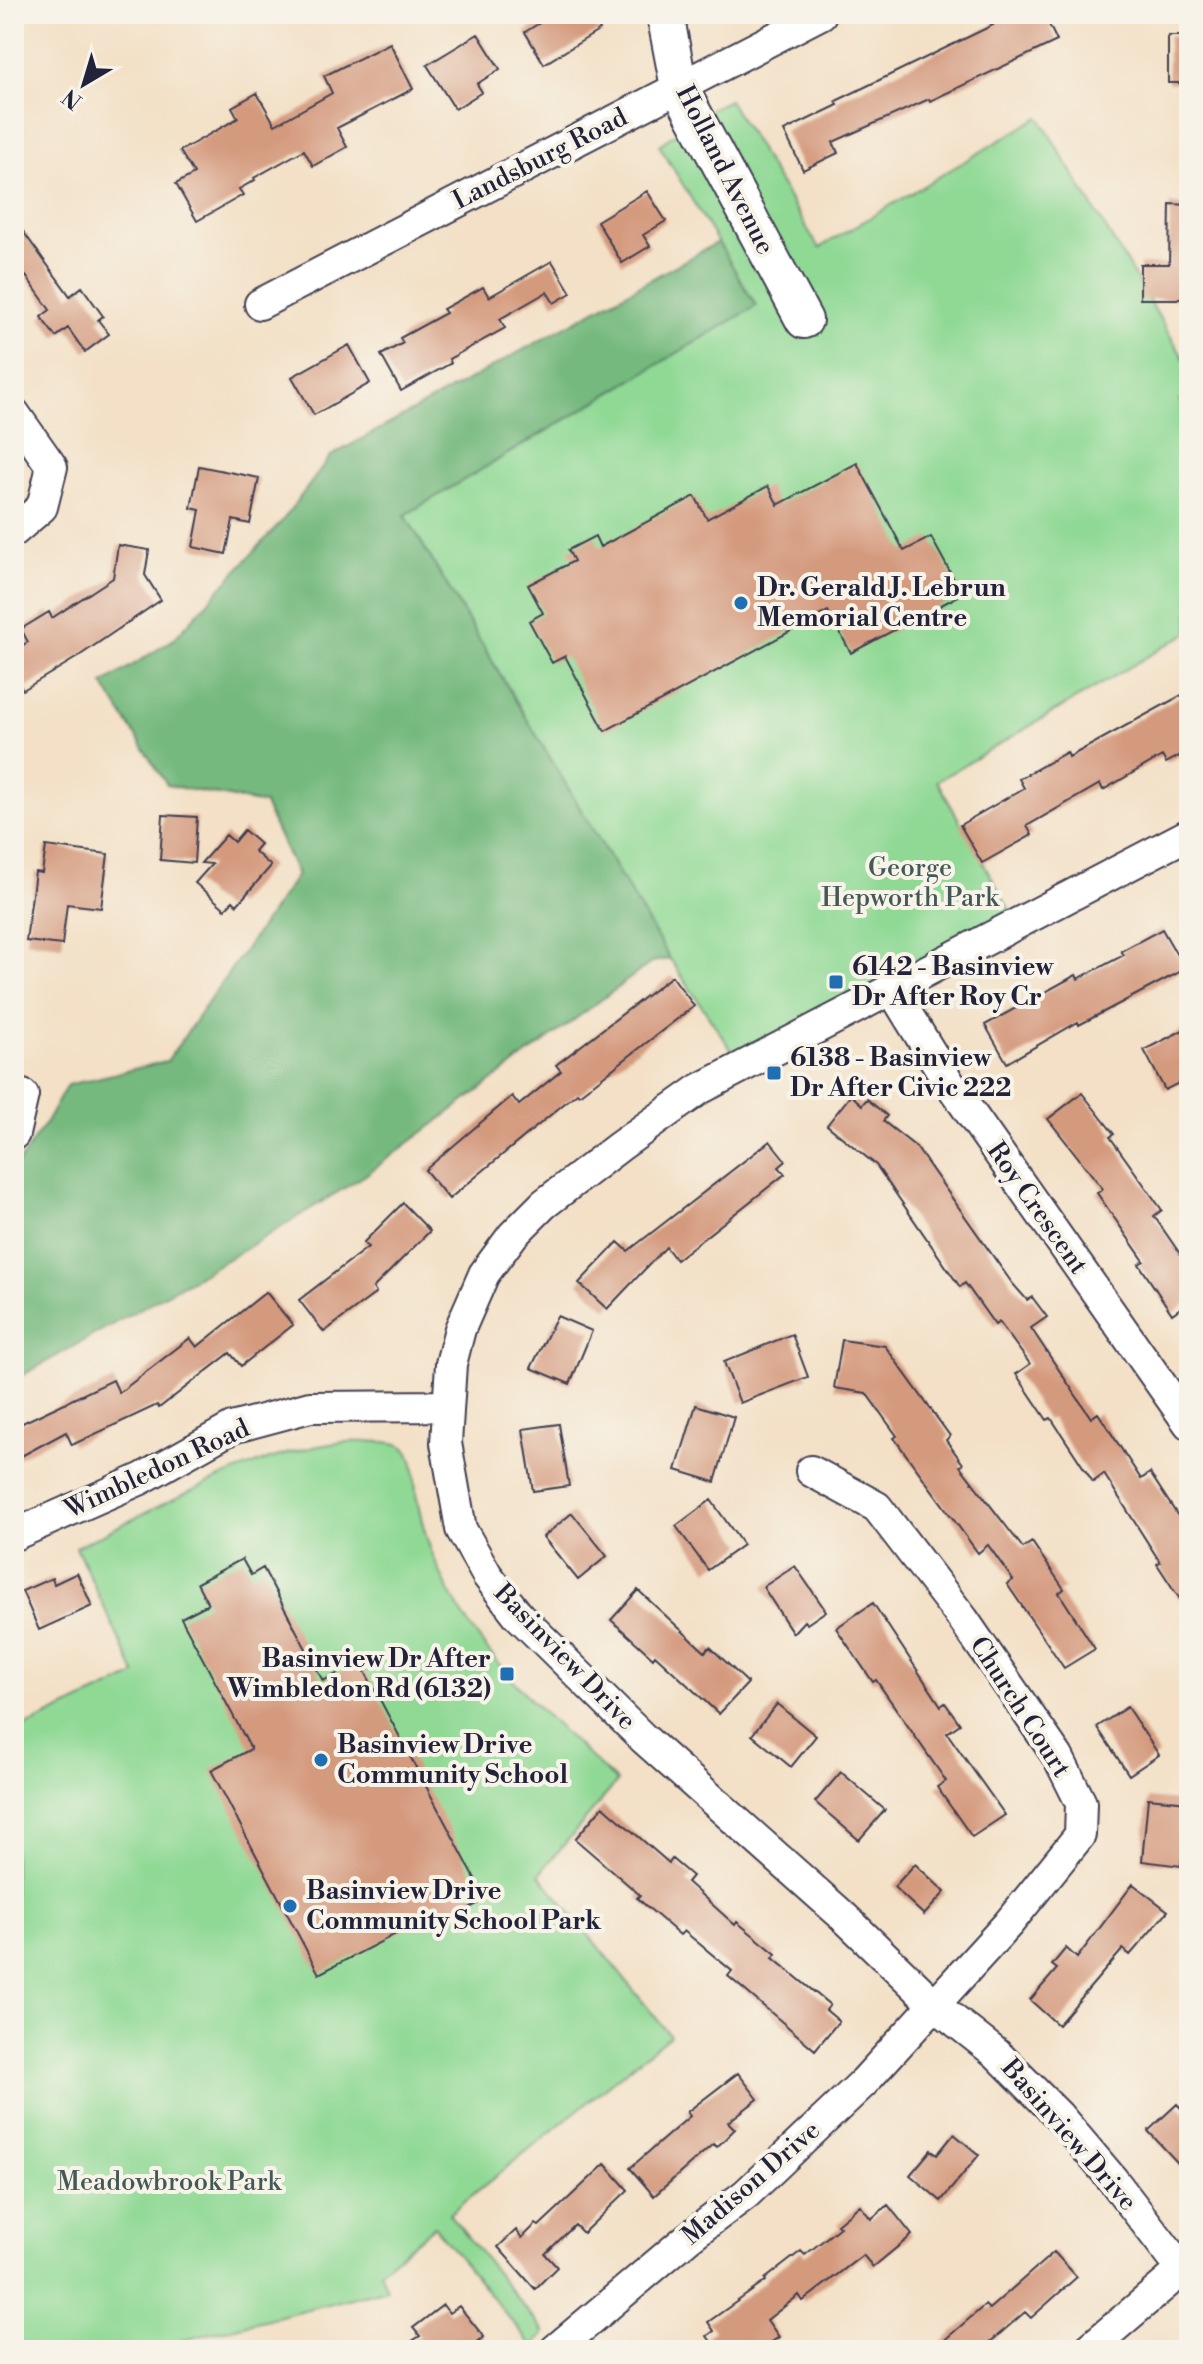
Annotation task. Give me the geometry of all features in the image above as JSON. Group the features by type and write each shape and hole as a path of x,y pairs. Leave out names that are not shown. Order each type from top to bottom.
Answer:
{"street":[{"name":"Holland Avenue","path":"665,14 679,87 804,320"},
{"name":"Landsburg Road","path":"260,304 821,14"},
{"path":"14,413 52,467 42,507 14,531"},
{"name":"Basinview Drive","path":"1187,2271 1058,2115 997,2054 936,2006 843,1916 643,1738 518,1615 487,1575 461,1529 446,1443 451,1364 460,1329 484,1274 513,1235 544,1204 700,1089 891,988 1188,838"},
{"name":"Roy Crescent","path":"891,988 948,1081 1189,1424"},
{"path":"14,1134 23,1095"},
{"name":"Wimbledon Road","path":"14,1535 141,1479 232,1428 310,1407 447,1406"},
{"name":"Church Court","path":"811,1471 877,1507 963,1619 1058,1757 1081,1803 1080,1835 936,2006"},
{"name":"Madison Drive","path":"555,2350 689,2237 746,2194 864,2082 936,2006"},
{"path":"1088,2350 1187,2271"}],"green space":[{"name":"George Hepworth Park","path":"729,100 819,248 1039,117 1189,367 1189,395 1179,401 1189,418 1189,632 937,781 1013,915 741,1064 670,959 405,515 756,306 659,145 712,108"},
{"path":"718,242 756,306 405,515 670,959 652,962 364,1176 242,1251 14,1380 14,1169 67,1085 167,1061 297,875 264,804 167,785 103,684 174,639 282,521 331,456"},
{"name":"Basinview Drive Community School Park","path":"344,1442 392,1443 404,1447 413,1464 417,1499 434,1558 468,1623 512,1680 617,1782 539,1874 670,2035 449,2214 545,2333 532,2346 434,2226 380,2271 387,2289 144,2350 14,2350 14,1732 136,1675 76,1547 241,1470 275,1457"}],"building":[{"path":"554,14 590,14 600,30 544,64 525,32"},
{"path":"988,14 1044,14 1057,41 930,101 833,142 838,153 803,170 784,131 838,105 836,101 993,25"},
{"path":"478,34 500,69 477,84 482,92 455,109 427,65"},
{"path":"1168,36 1189,36 1189,83 1168,83"},
{"path":"390,43 413,89 337,128 347,147 313,166 304,150 254,178 239,189 243,195 197,221 176,184 194,174 180,151 238,118 232,107 257,93 275,125 332,93 324,76"},
{"path":"647,191 666,221 643,235 650,246 622,263 597,221"},
{"path":"1170,204 1189,205 1189,299 1140,299 1140,264 1169,264"},
{"path":"14,219 70,296 82,287 103,316 98,320 109,334 85,352 68,328 56,337 41,317 50,310 26,276 14,284"},
{"path":"552,261 571,293 554,303 547,292 500,319 505,328 449,359 451,363 401,391 381,355 403,343 400,338 446,313 443,309 483,287 489,297"},
{"path":"349,345 370,383 314,415 292,377"},
{"name":"Dr. Gerald J. Lebrun Memorial Centre","path":"857,463 904,551 931,537 962,594 851,653 828,611 605,731 565,656 552,663 529,621 543,613 528,585 574,561 568,550 595,536 600,547 695,496 707,519 768,486 778,505"},
{"path":"199,466 259,478 250,524 233,520 226,554 193,547 200,510 191,508"},
{"path":"118,545 149,550 145,575 161,600 23,690 14,675 14,650 28,642 21,629 49,612 52,618 113,578"},
{"path":"1189,691 1189,751 1166,763 1162,756 1103,790 1100,784 1027,826 1032,835 982,863 960,825 1024,788 1019,779 1067,752 1069,757"},
{"path":"163,815 197,817 194,863 160,860"},
{"path":"244,830 260,844 254,851 271,866 237,905 233,901 225,909 195,883 212,864 201,863 226,835 234,842"},
{"path":"46,846 108,854 101,908 67,904 62,945 26,941 35,872 42,873"},
{"path":"1162,929 1185,969 1079,1025 1078,1022 1007,1063 985,1025 1076,975 1078,979 1124,955 1121,951"},
{"path":"672,976 694,1006 579,1095 577,1093 449,1199 425,1170 512,1096 519,1105 561,1071 556,1065"},
{"path":"1189,1027 1189,1078 1165,1090 1144,1050"},
{"path":"1082,1093 1114,1134 1110,1137 1162,1210 1154,1216 1189,1267 1189,1302 1172,1314 1139,1264 1144,1261 1097,1193 1103,1189 1048,1119"},
{"path":"851,1095 862,1105 867,1099 887,1116 883,1121 916,1147 1012,1283 1027,1300 1032,1297 1047,1317 1031,1328 1091,1418 1098,1413 1141,1479 1150,1473 1189,1533 1189,1613 1104,1474 1093,1482 1051,1418 1047,1420 1016,1374 1030,1364 999,1322 995,1325 965,1283 960,1287 876,1165 827,1125"},
{"path":"770,1141 786,1161 779,1167 785,1174 676,1260 666,1247 607,1309 579,1283 618,1242 628,1251"},
{"path":"403,1203 430,1231 373,1288 376,1293 324,1332 299,1300 368,1247 363,1243"},
{"path":"266,1292 293,1325 241,1366 230,1353 159,1408 157,1405 72,1445 66,1432 14,1460 14,1427 113,1380 119,1393 190,1338 197,1347"},
{"path":"557,1316 592,1331 570,1384 531,1368"},
{"path":"792,1334 808,1377 740,1403 724,1362"},
{"path":"842,1340 885,1346 950,1436 946,1440 963,1464 960,1466 1023,1548 1032,1542 1064,1589 1059,1593 1095,1649 1064,1668 1007,1584 1013,1580 988,1545 978,1553 894,1438 897,1436 866,1393 834,1388"},
{"path":"696,1405 734,1417 715,1482 676,1470"},
{"path":"559,1424 569,1486 533,1491 523,1429"},
{"path":"711,1500 743,1545 708,1570 676,1526"},
{"path":"572,1513 607,1556 578,1580 543,1537"},
{"name":"Basinview Drive Community School","path":"242,1559 251,1575 263,1568 323,1681 360,1662 479,1886 470,1891 477,1904 442,1923 436,1913 319,1974 211,1770 251,1749 181,1618 208,1604 197,1583"},
{"path":"795,1566 826,1611 807,1624 804,1621 793,1633 763,1587"},
{"path":"77,1573 92,1606 39,1630 22,1591 52,1578 54,1584"},
{"path":"638,1590 705,1652 710,1647 748,1683 719,1714 655,1655 653,1658 611,1620"},
{"path":"873,1603 941,1706 945,1703 960,1724 947,1733 1005,1815 972,1837 937,1787 946,1781 836,1628"},
{"path":"777,1704 816,1736 791,1767 752,1735"},
{"path":"1127,1707 1159,1755 1129,1775 1097,1727"},
{"path":"841,1772 885,1810 859,1840 815,1802"},
{"path":"1148,1798 1188,1802 1181,1866 1142,1861"},
{"path":"603,1806 669,1863 672,1859 692,1876 687,1882 735,1925 737,1922 776,1954 773,1958 830,2005 826,2010 839,2021 815,2050 728,1976 732,1971 684,1931 680,1935 637,1898 640,1895 575,1839"},
{"path":"915,1864 945,1892 924,1915 894,1887"},
{"path":"1133,1884 1168,1911 1130,1955 1123,1949 1058,2025 1030,2000 1057,1969 1052,1965 1066,1948 1077,1958"},
{"path":"738,2073 758,2099 728,2122 735,2129 717,2147 713,2144 654,2196 630,2168 690,2116 687,2112"},
{"path":"1177,2104 1189,2117 1189,2175 1148,2131"},
{"path":"954,2134 979,2155 941,2201 910,2175 931,2150 937,2155"},
{"path":"605,2164 628,2190 583,2233 575,2225 545,2254 557,2267 535,2289 498,2247 516,2230 522,2238 536,2224 539,2226"},
{"path":"860,2205 871,2219 888,2205 912,2235 873,2267 863,2255 803,2301 799,2295 767,2320 779,2337 760,2350 717,2350 707,2336 714,2331 708,2322 766,2281 801,2251 805,2255 840,2227 837,2224"},
{"path":"1054,2252 1077,2277 1031,2318 1025,2312 981,2350 933,2350 985,2305 989,2309"},
{"path":"443,2305 449,2313 459,2306 484,2337 467,2350 398,2350 420,2336 413,2328"}],"place":[{"name":"Dr. Gerald J. Lebrun Memorial Centre","path":"741,603"},
{"name":"6142 - Basinview Dr After Roy Cr","path":"836,982"},
{"name":"6138 - Basinview Dr After Civic 222","path":"774,1073"},
{"name":"Basinview Dr After Wimbledon Rd (6132)","path":"507,1674"},
{"name":"Basinview Drive Community School","path":"321,1760"},
{"name":"Basinview Drive Community School Park","path":"290,1906"}],"park label":[{"name":"Meadowbrook Park","path":"169,2182"}]}
